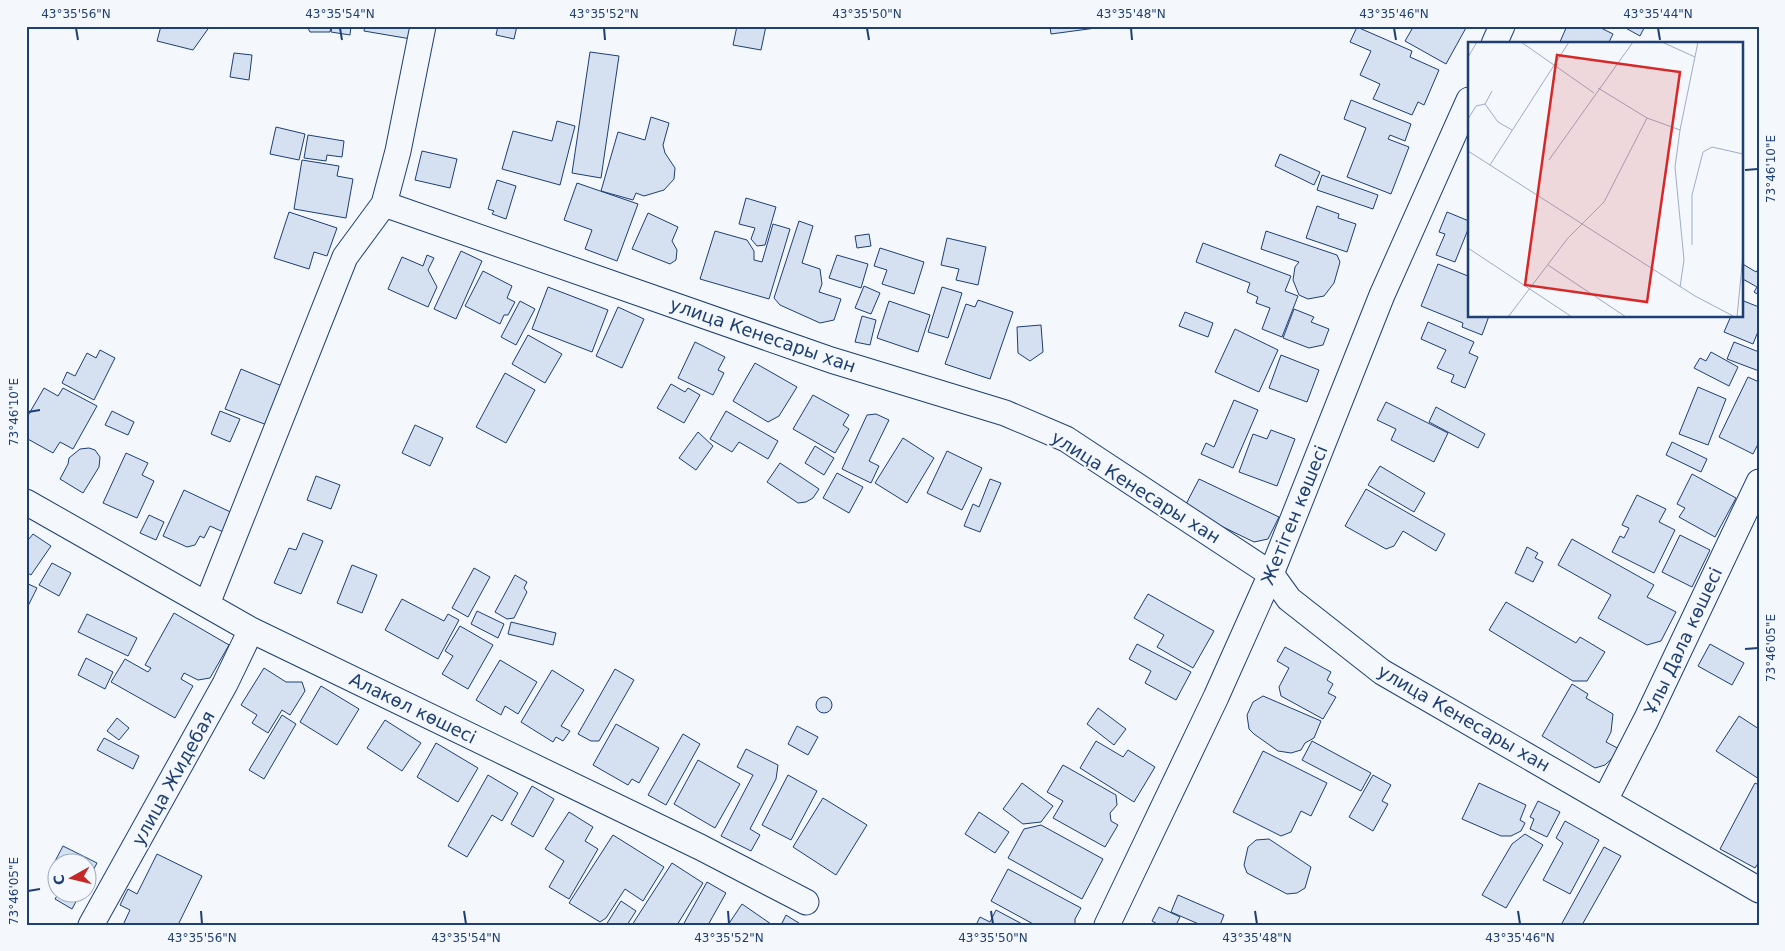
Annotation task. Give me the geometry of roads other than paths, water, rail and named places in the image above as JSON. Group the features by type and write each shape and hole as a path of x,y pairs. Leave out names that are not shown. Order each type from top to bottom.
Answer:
{"street":[{"path":"207,604 345,257 384,204 398,151 423,26"},
{"path":"1495,42 1502,26"},
{"name":"Жетіген көшесі","path":"1107,925 1216,697 1271,574 1382,295 1468,102"},
{"name":"улица Кенесары хан","path":"384,204 831,360 1014,417 1066,439 1271,574 1289,599 1382,672 1759,890"},
{"name":"Ұлы Дала көшесі","path":"1605,800 1646,720 1759,482"},
{"name":"Алакөл көшесі","path":"26,502 251,630 691,843 806,902"},
{"name":"улица Жидебая","path":"91,925 225,684 251,630"}]}
